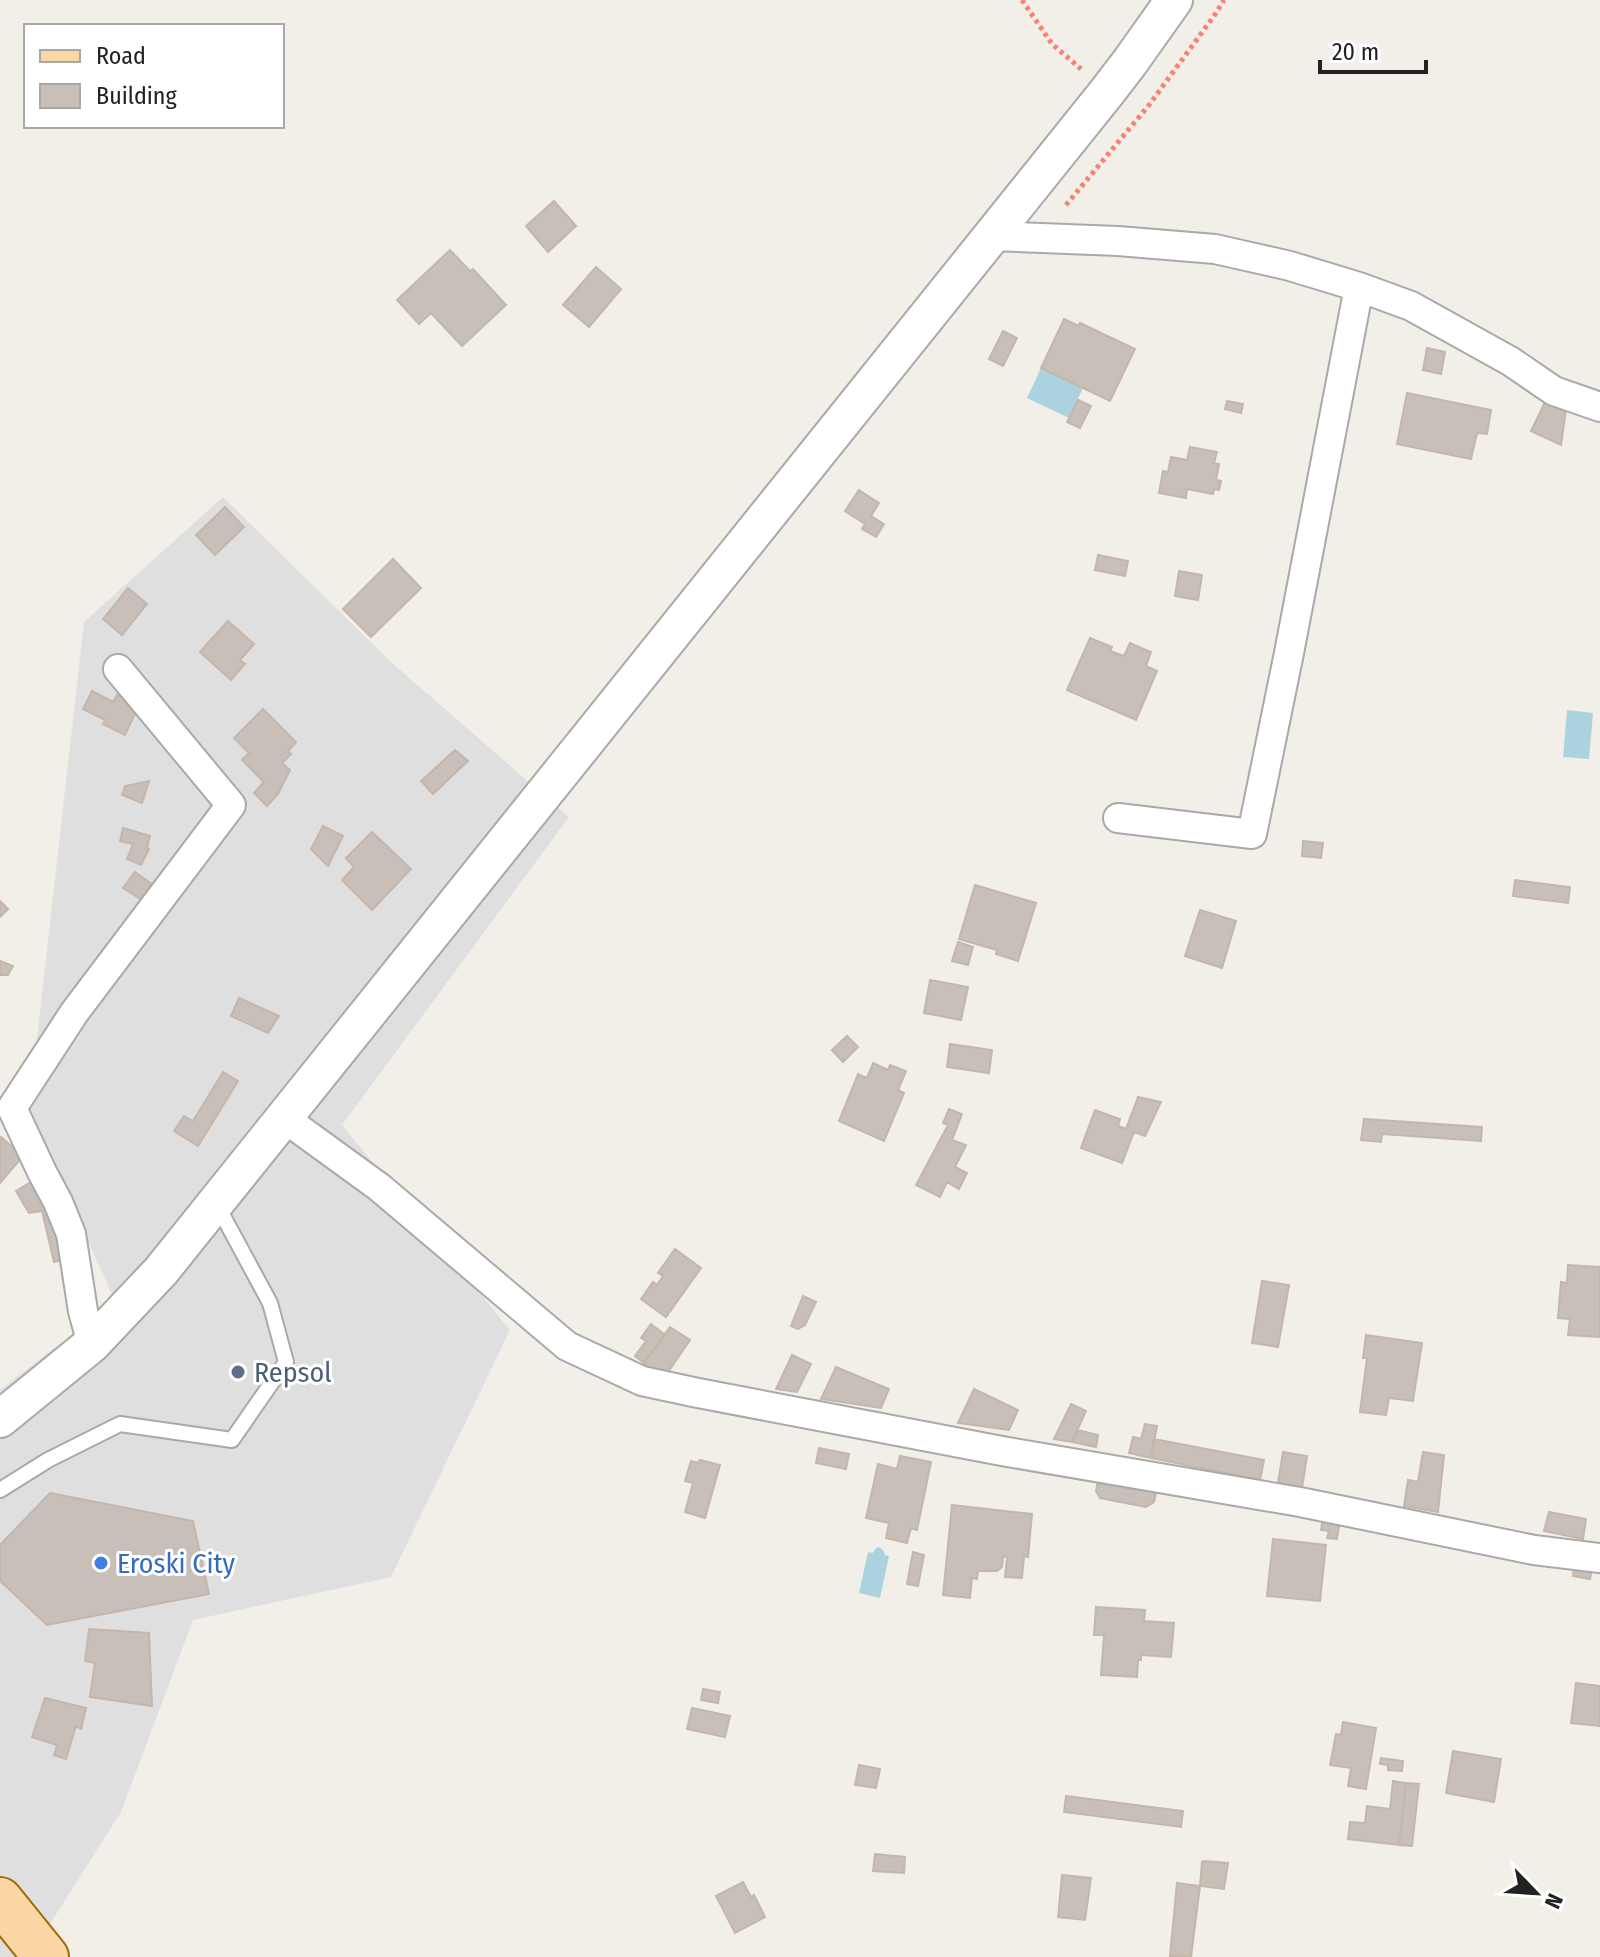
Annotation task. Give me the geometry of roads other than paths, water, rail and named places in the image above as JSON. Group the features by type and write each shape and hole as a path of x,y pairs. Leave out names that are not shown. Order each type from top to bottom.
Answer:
{"main road":[{"path":"0,1900 46,1957"}],"street":[{"path":"0,1419 92,1344 161,1271 1107,92 1174,0"},
{"path":"992,236 1215,249 1290,266 1411,306 1510,361 1554,391 1600,407"},
{"path":"1118,818 1252,834 1359,287"},
{"path":"92,1344 83,1311 71,1234 12,1108 74,1013 231,805 118,669"},
{"path":"284,1118 379,1187 567,1346 642,1381 971,1445 1300,1502 1534,1550 1600,1558"}],"lane":[{"path":"0,1490 48,1460 120,1424 232,1440 286,1362 270,1303 216,1203"}],"water":[{"path":"1041,368 1083,388 1069,418 1027,398"},
{"path":"1567,710 1593,713 1589,759 1563,757"},
{"path":"879,1547 889,1556 880,1598 859,1593 868,1552 873,1553"}],"place":[{"name":"Repsol","path":"238,1372"},
{"name":"Eroski City","path":"101,1563"}]}
